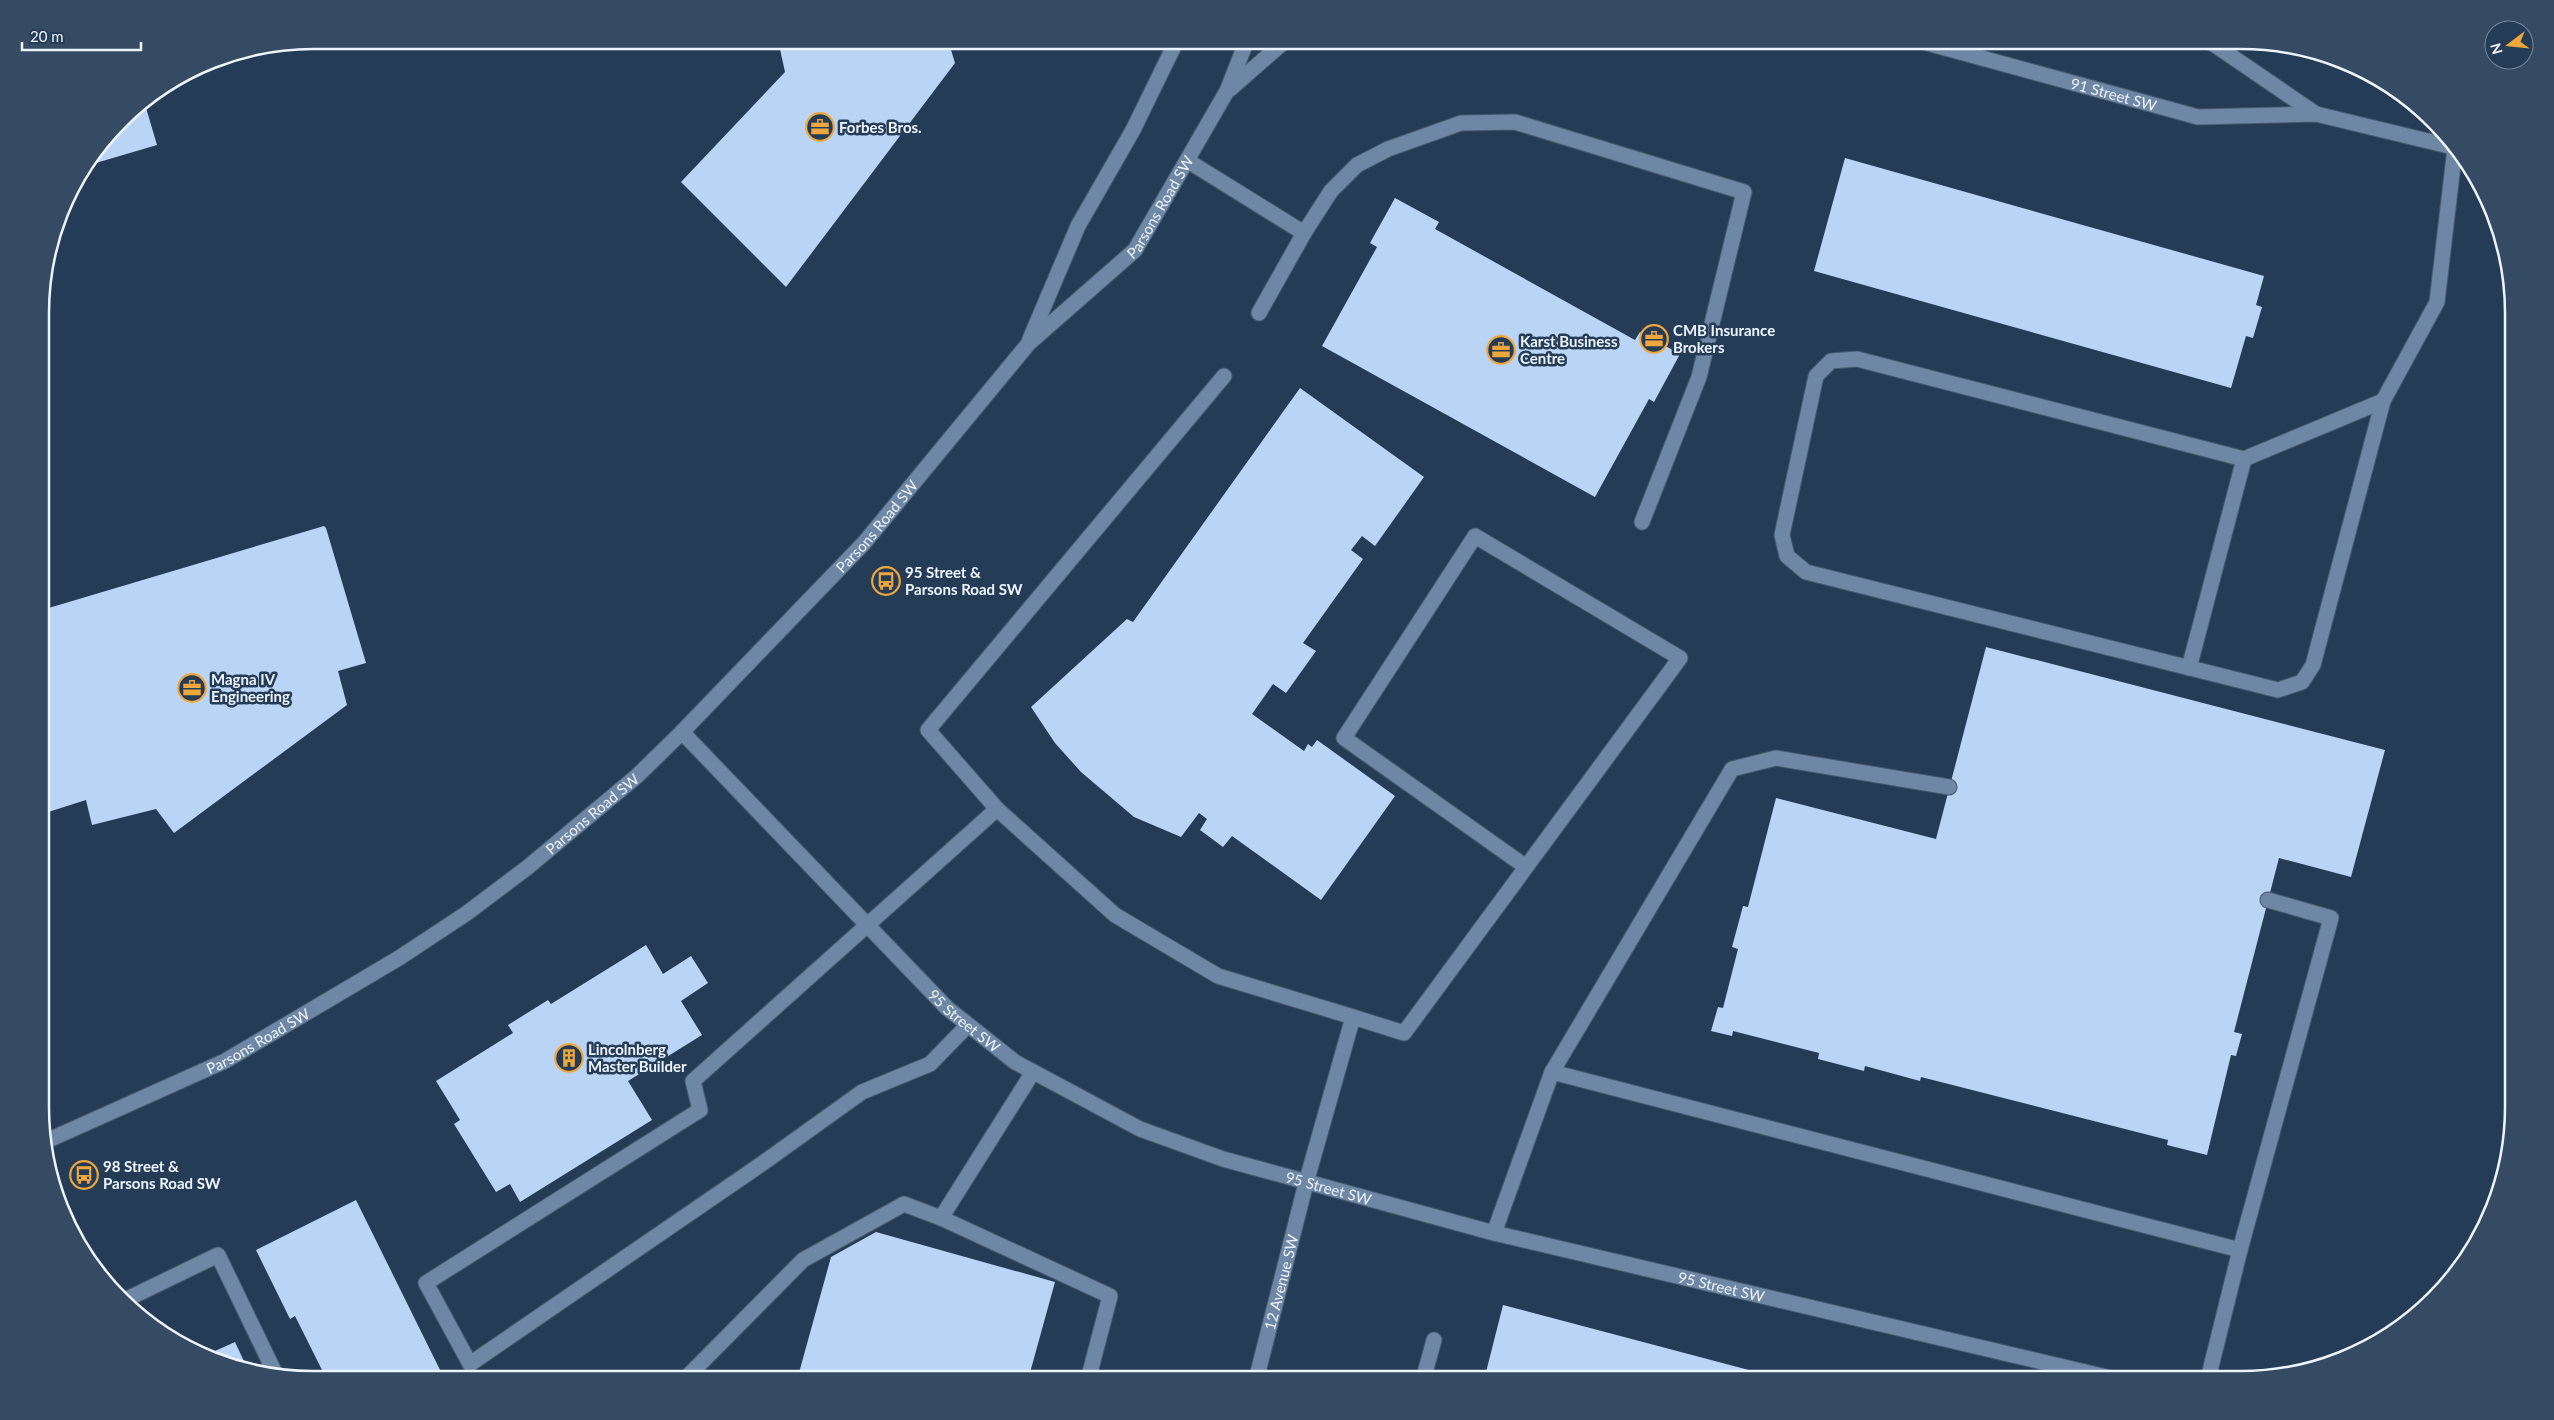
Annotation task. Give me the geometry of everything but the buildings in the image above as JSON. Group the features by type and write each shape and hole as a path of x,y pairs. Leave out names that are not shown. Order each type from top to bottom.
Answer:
{"main road":[{"name":"Parsons Road SW","path":"1029,343 1078,226 1133,130 1173,49"},
{"name":"Parsons Road SW","path":"51,1139 225,1061 398,958 467,913 528,868 592,816 682,732 864,542 1029,343 1135,250 1188,161 1226,91 1244,49"},
{"path":"1226,91 1275,49"},
{"name":"91 Street SW","path":"1949,49 2198,117 2316,114 2445,145"},
{"name":"91 Street SW","path":"2219,49 2316,114"},
{"path":"1259,313 1304,233 1331,190 1357,165 1388,149 1461,123 1516,122 1744,192 1699,377 1642,522"},
{"path":"2383,401 2244,459 1857,359 1831,361 1816,376 1782,535 1787,556 1806,572 2278,690 2302,682 2313,665 2383,401 2437,302 2455,157"},
{"path":"1188,161 1304,233"},
{"path":"1224,376 928,730 997,809 1115,915 1218,976 1404,1033 1680,658 1475,536 1344,738 1526,867"},
{"path":"2189,668 2244,459"},
{"name":"95 Street SW","path":"682,732 946,1008 1015,1062 1140,1129 1223,1159 1306,1183 1494,1232 2077,1371"},
{"path":"1494,1232 1552,1072 1732,769 1776,758 1950,787"},
{"path":"968,1025 930,1064 862,1092 763,1163 470,1364 426,1283 700,1110 694,1081 997,809"},
{"path":"2210,1371 2240,1250 2332,918 2268,900"},
{"name":"12 Avenue SW","path":"1258,1371 1306,1183 1353,1017"},
{"path":"940,1218 1033,1072"},
{"path":"1552,1072 2240,1250"},
{"path":"693,1371 804,1260 904,1204 940,1218 1110,1296 1090,1371"},
{"path":"130,1298 218,1255 273,1368"},
{"path":"1425,1371 1434,1340"}],"place":[{"name":"Forbes Bros.","path":"820,127"},
{"name":"CMB Insurance Brokers","path":"1654,339"},
{"name":"Karst Business Centre","path":"1501,350"},
{"name":"95 Street & Parsons Road SW","path":"886,581"},
{"name":"Magna IV Engineering","path":"192,688"},
{"name":"Lincolnberg Master Builder","path":"569,1058"},
{"name":"98 Street & Parsons Road SW","path":"84,1175"}]}
